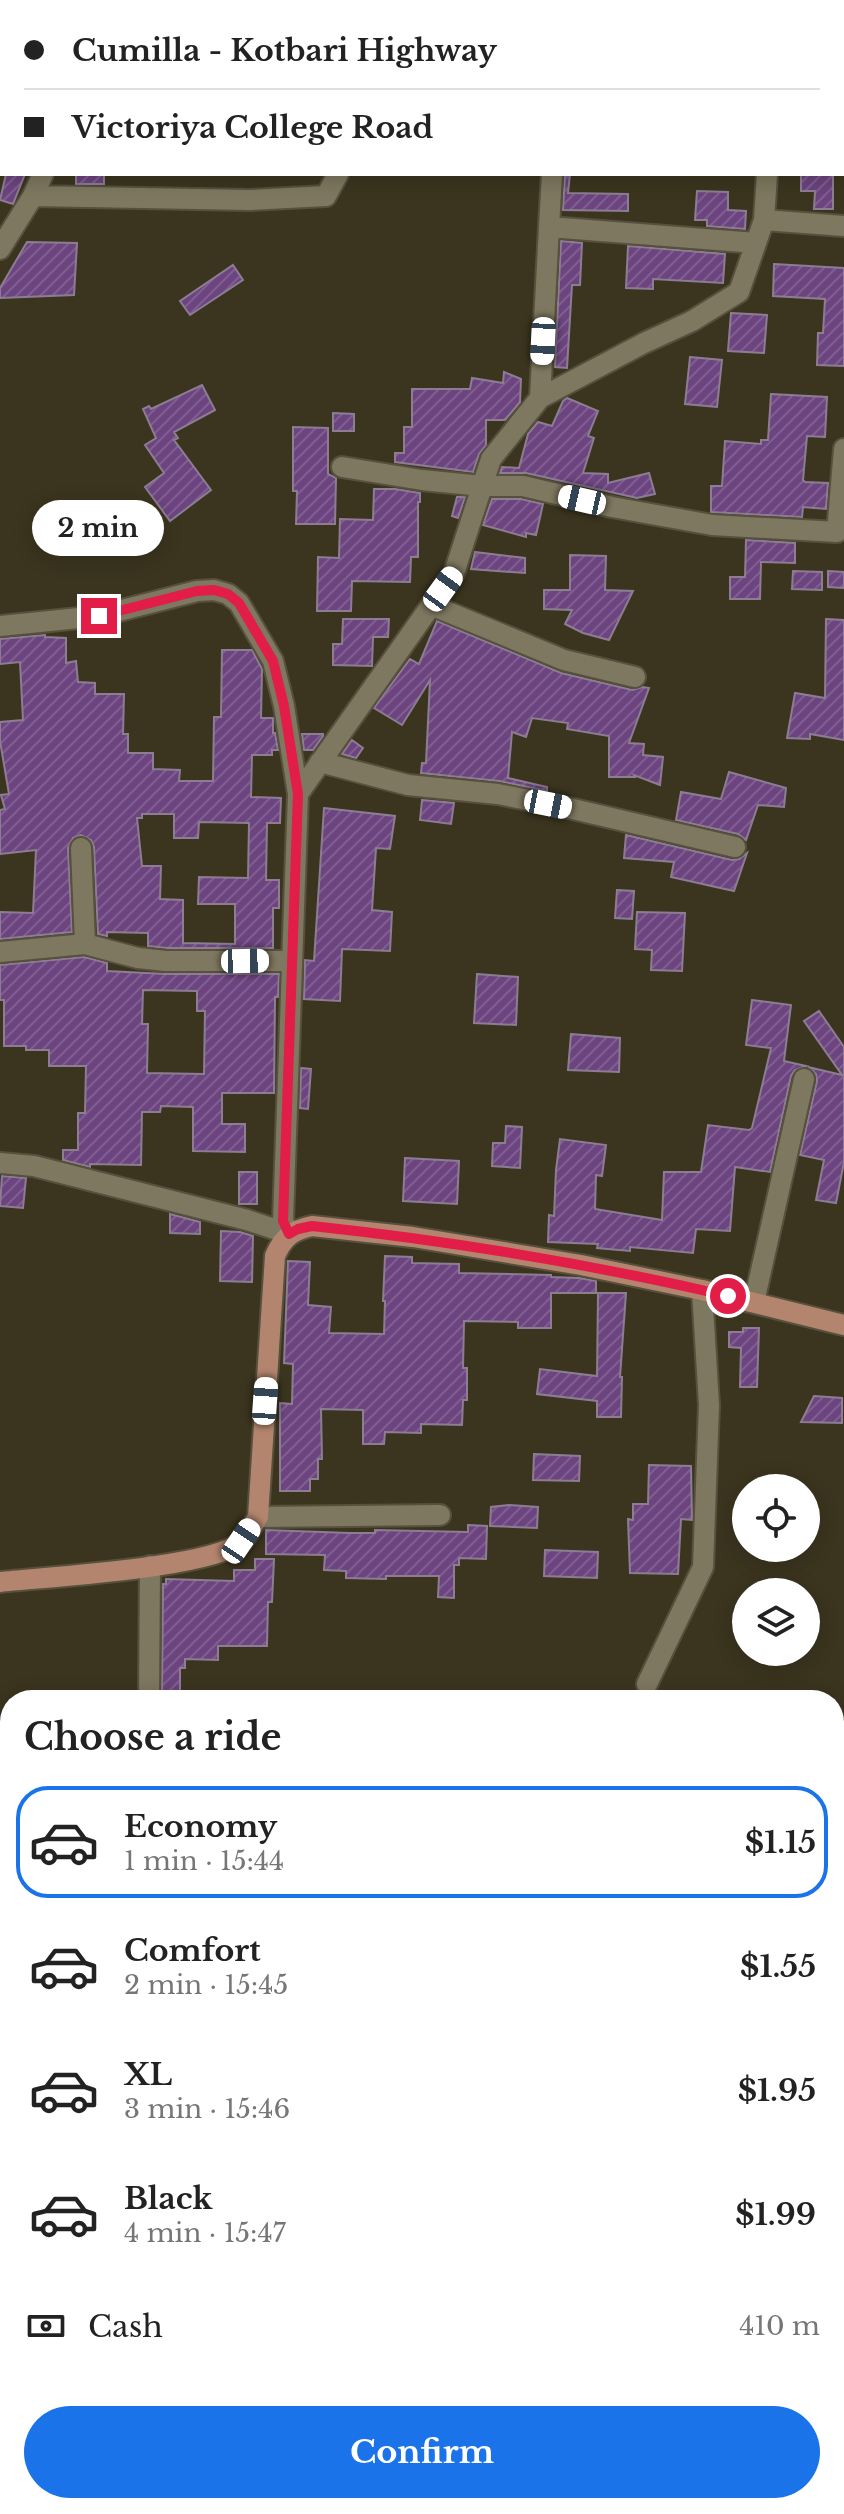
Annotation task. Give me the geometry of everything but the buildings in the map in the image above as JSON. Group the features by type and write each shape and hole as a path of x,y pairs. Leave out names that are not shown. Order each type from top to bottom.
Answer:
{"main road":[{"path":"0,1582 150,1566 221,1553 241,1541 258,1517 275,1256 280,1242 298,1229 312,1226 413,1237 581,1265 702,1290 844,1325"}],"street":[{"path":"0,249 42,176"},
{"path":"33,196 250,200 326,196 337,176"},
{"path":"540,398 552,176"},
{"path":"298,794 454,573 491,459 540,398 692,321 739,292 764,220 767,176"},
{"path":"764,220 844,226"},
{"path":"549,227 756,243"},
{"path":"342,467 422,480 482,486 523,486 612,507 712,525 837,532 844,449"},
{"path":"0,626 99,616 197,591 214,590 228,594 239,603 273,661 284,706 298,794 283,1221 289,1234"},
{"path":"431,605 564,660 635,677"},
{"path":"320,762 408,785 498,794 735,847"},
{"path":"81,848 85,944"},
{"path":"0,952 85,944 138,958 166,961 291,961"},
{"path":"754,1302 804,1079"},
{"path":"0,1163 49,1169 247,1220 289,1234"},
{"path":"647,1684 703,1567 709,1405 702,1290"},
{"path":"258,1517 440,1515"},
{"path":"149,1690 150,1566"}],"route":[{"path":"99,616 197,591 214,590 228,594 239,603 273,661 284,706 298,794 283,1221 289,1234 312,1226 413,1237 581,1265 728,1296"}]}
